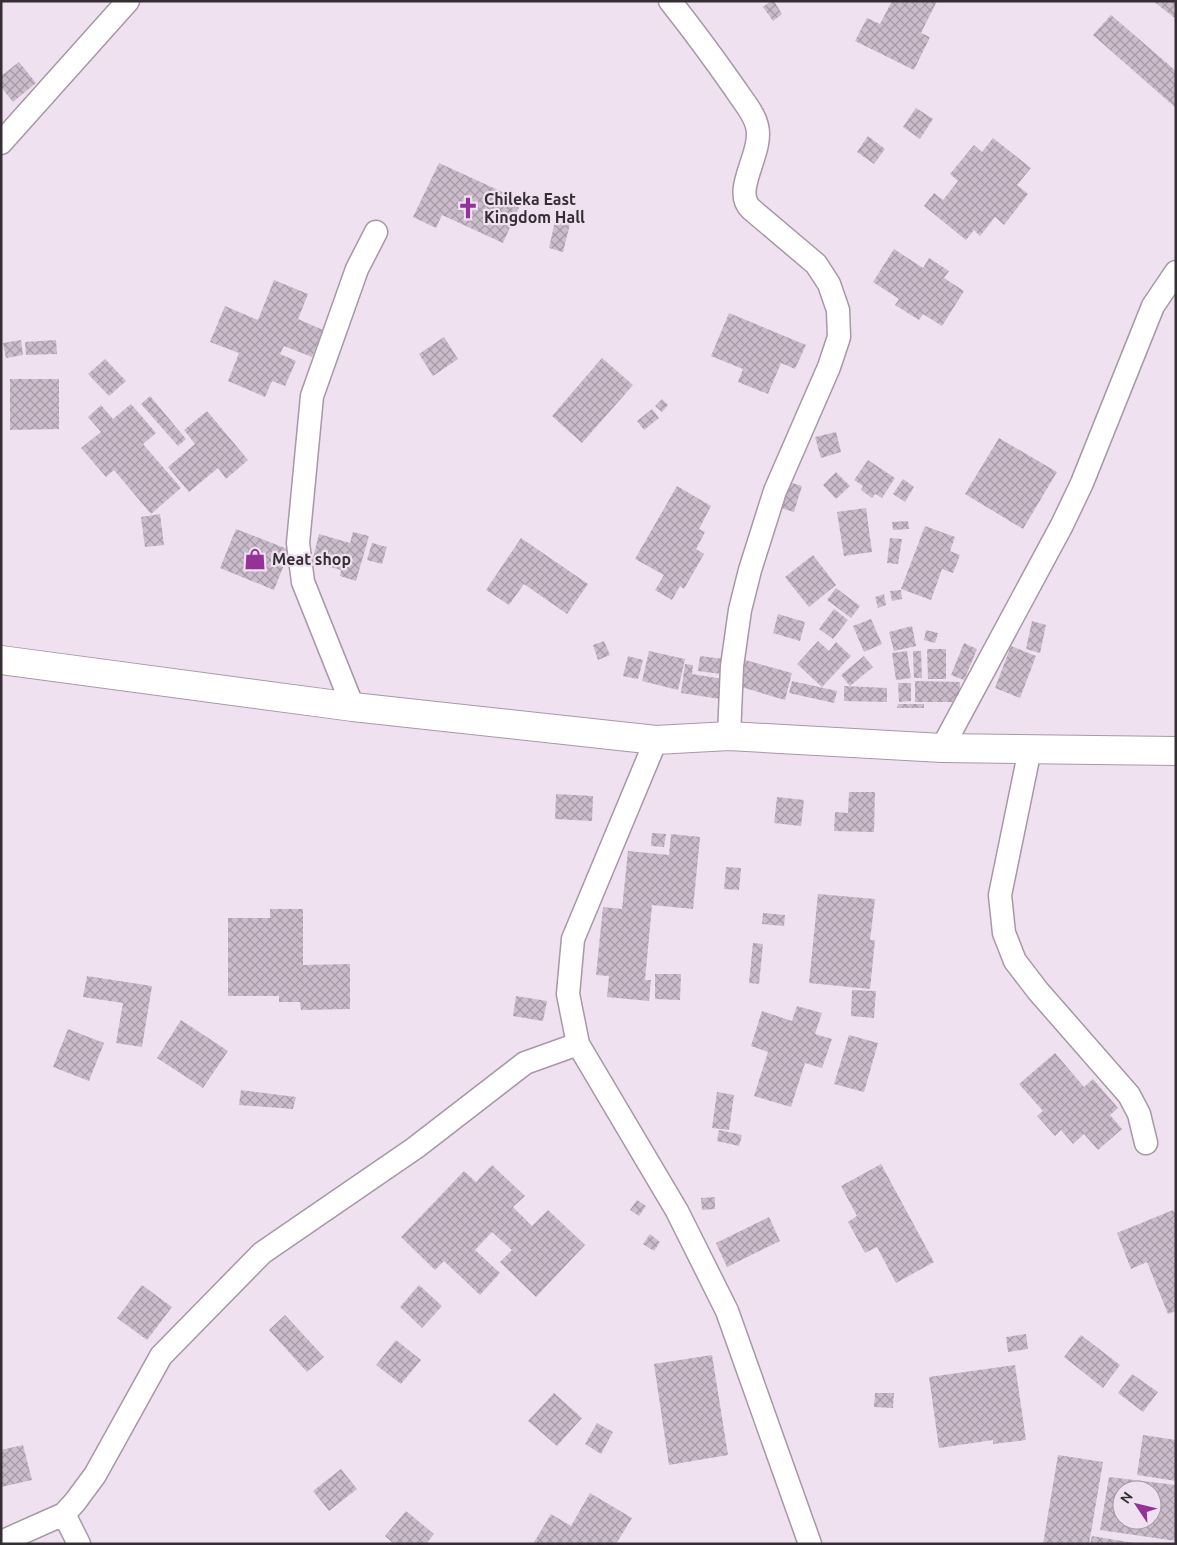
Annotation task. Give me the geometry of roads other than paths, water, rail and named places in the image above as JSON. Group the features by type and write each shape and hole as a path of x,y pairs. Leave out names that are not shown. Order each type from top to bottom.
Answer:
{"main road":[{"path":"1,660 353,708 656,740 730,736 942,748 1176,751"}],"street":[{"path":"1,143 128,1"},
{"path":"670,1 714,59 749,110 757,126 758,145 743,191 744,200 816,264 832,292 840,323 836,350 776,491 750,570 740,610 732,666 730,736"},
{"path":"353,708 302,582 298,544 312,396 357,269 376,232"},
{"path":"942,748 1062,525 1082,483 1153,306 1176,272"},
{"path":"656,740 573,939 568,994 578,1044 677,1211 728,1311 810,1544"},
{"path":"1030,749 1000,895 1004,933 1015,961 1038,991 1129,1095 1139,1114 1146,1143"},
{"path":"1,1542 64,1514 95,1474 161,1356 262,1253 415,1148 525,1063 578,1044"},
{"path":"64,1514 78,1544"}],"place":[{"name":"Chileka East Kingdom Hall","path":"468,208"},
{"name":"Meat shop","path":"255,559"}]}
